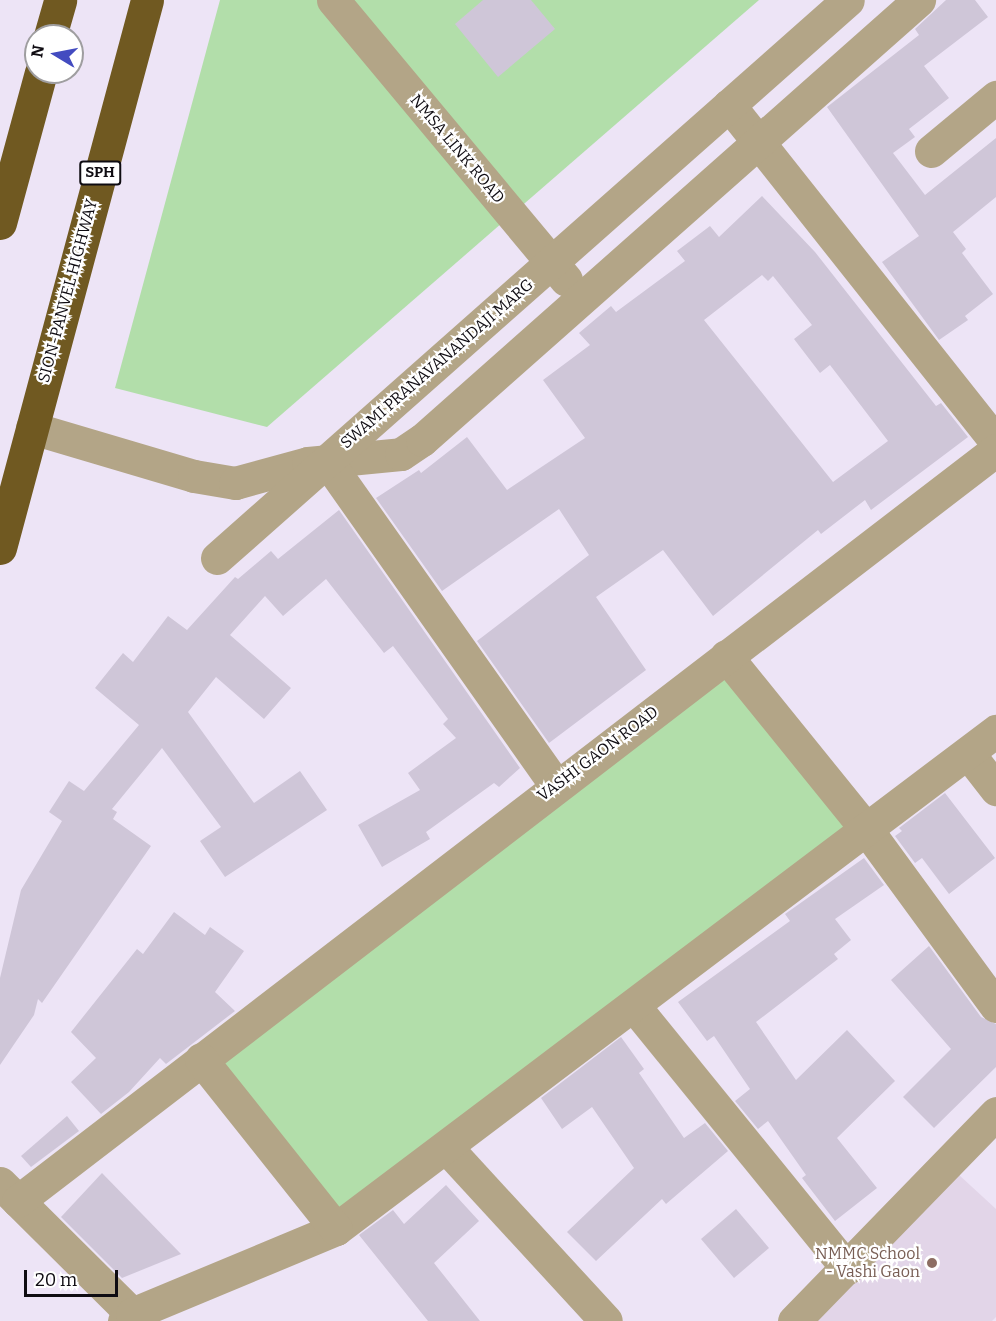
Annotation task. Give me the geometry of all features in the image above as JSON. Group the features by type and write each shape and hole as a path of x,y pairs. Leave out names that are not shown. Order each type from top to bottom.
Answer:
{"highway":[{"path":"53,24 60,0"},
{"name":"SION-PANVEL HIGHWAY","path":"0,548 147,0"},
{"path":"0,223 38,84"}],"street":[{"name":"NMSA LINK ROAD","path":"333,0 582,299"},
{"name":"SWAMI PRANAVANANDAJI MARG","path":"327,461 848,0"},
{"name":"SWAMI PRANAVANANDAJI MARG","path":"327,461 390,457 412,447 919,0"},
{"path":"931,151 996,98"},
{"path":"729,105 996,442"},
{"path":"32,428 220,482 252,481 289,467 327,461"},
{"name":"VASHI GAON ROAD","path":"9,1192 201,1059 996,450"},
{"path":"217,558 327,461"},
{"path":"327,461 556,786"},
{"path":"726,657 867,831 996,1006"},
{"path":"9,1192 124,1319 336,1229 867,831 996,731"},
{"path":"968,753 996,789"},
{"path":"634,1006 848,1268"},
{"path":"201,1059 336,1229"},
{"path":"794,1321 848,1268 996,1113"},
{"path":"446,1147 606,1321"}],"shaded area":[{"name":"NMMC School - Vashi Gaon","path":"958,1174 996,1209 996,1317 992,1321 808,1321"}],"green space":[{"path":"220,0 759,0 267,427 115,388"},
{"path":"723,677 846,828 337,1211 219,1060"}],"building":[{"path":"483,0 531,0 555,29 498,77 455,24"},
{"path":"946,0 975,0 988,17 924,66 949,98 909,129 915,137 893,153 925,195 996,138 996,197 953,232 966,249 962,253 993,294 965,316 968,320 939,340 882,262 919,236 827,107 919,35 915,29"},
{"path":"762,196 815,252 936,406 941,403 968,437 871,510 865,500 821,534 818,530 713,616 663,550 596,597 646,670 549,743 477,641 589,555 559,509 442,591 376,498 419,470 421,473 467,437 507,490 585,438 543,380 590,345 579,333 611,306 616,312 685,261 677,251 710,226 719,237","holes":["762,275 768,281 773,276 812,325 794,339 820,373 830,365 888,441 833,482 704,320"]},
{"path":"339,510 520,768 499,787 494,783 426,832 430,839 382,867 358,825 420,790 408,773 456,738 443,724 448,719 393,646 384,653 326,579 283,616 265,596 230,635 291,688 264,719 216,677 188,712 254,803 300,771 327,810 225,877 200,841 221,827 162,748 112,809 117,812 113,819 151,846 42,1003 38,999 34,1015 0,1065 0,978 21,890 62,821 49,812 69,781 84,791 139,725 95,688 123,653 133,662 168,616 187,630 235,577 238,579 271,551 278,559"},
{"path":"945,793 995,858 949,894 922,858 915,863 895,836 902,831 899,828"},
{"path":"864,858 884,885 835,919 851,940 834,954 838,959 756,1022 796,1080 847,1030 895,1081 837,1138 877,1188 835,1221 802,1178 806,1175 768,1121 758,1129 735,1101 750,1089 714,1036 707,1041 678,1002 790,921 785,914"},
{"path":"174,912 205,935 210,927 244,951 215,992 235,1011 166,1064 160,1058 129,1092 101,1114 71,1082 96,1058 71,1032 137,949 143,954"},
{"path":"929,946 981,1017 996,1024 996,1067 934,1128 903,1097 951,1049 891,980"},
{"path":"621,1037 644,1069 639,1073 684,1138 705,1123 728,1151 666,1204 662,1199 596,1261 567,1232 634,1168 592,1107 562,1129 541,1098"},
{"path":"67,1116 79,1131 31,1167 21,1156"},
{"path":"102,1173 181,1254 122,1278 61,1217"},
{"path":"446,1185 479,1221 434,1263 480,1321 428,1321 359,1235 393,1210 404,1224"},
{"path":"736,1209 769,1248 734,1278 701,1239"}],"place":[{"name":"NMMC School - Vashi Gaon","path":"932,1263"}]}
